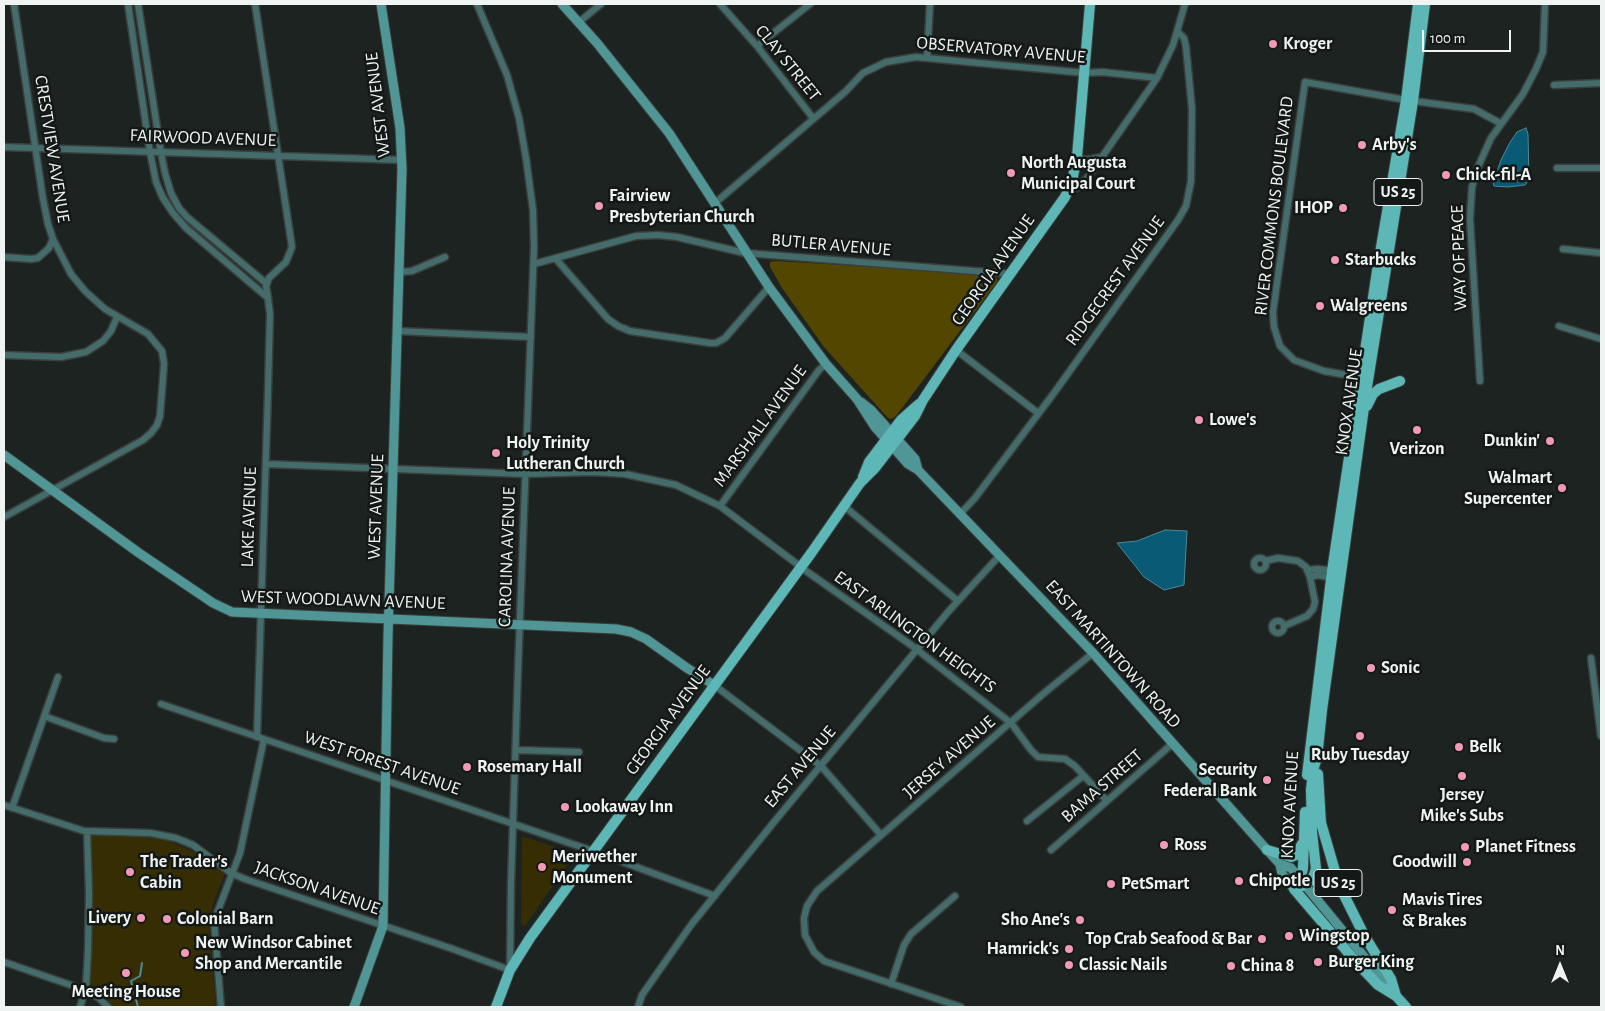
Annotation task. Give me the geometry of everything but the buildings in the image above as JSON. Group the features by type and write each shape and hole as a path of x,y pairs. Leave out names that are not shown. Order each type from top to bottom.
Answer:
{"main road":[{"name":"GEORGIA AVENUE","path":"496,1007 510,970 530,938 860,483 874,468 892,439 915,416 956,350 1012,274 1068,190 1075,171 1077,157 1090,4"},
{"name":"KNOX AVENUE","path":"1409,100 1418,4"},
{"name":"KNOX AVENUE","path":"1302,882 1309,749 1365,379 1425,4"},
{"name":"KNOX AVENUE","path":"1294,889 1302,882 1312,880 1316,869 1312,832 1311,790 1313,770 1317,758 1336,575 1364,413 1365,379"},
{"path":"1364,413 1373,394 1378,389 1400,381"},
{"name":"US 25","path":"1317,758 1321,823 1333,868 1339,885 1364,935 1391,979 1396,996"},
{"path":"1267,850 1291,857 1296,855 1304,841"},
{"name":"EAST MARTINTOWN ROAD","path":"1294,889 1367,974 1378,985 1396,996 1406,1007"}],"street":[{"name":"CRESTVIEW AVENUE","path":"4,517 143,440 151,433 159,420 164,364 162,351 154,339 143,330 117,317 96,302 78,283 63,260 53,239 48,224 14,4"},
{"path":"128,4 150,152 159,190 173,213 196,237 268,298"},
{"path":"138,4 161,152 168,183 176,202 183,213 267,284 272,275 286,262 292,247 255,4"},
{"name":"WEST AVENUE","path":"354,1007 383,926 389,619 402,160 400,128 381,4"},
{"name":"CAROLINA AVENUE","path":"477,4 507,75 520,126 533,210 534,264 525,474 510,970"},
{"name":"EAST MARTINTOWN ROAD","path":"562,4 656,116 687,160 745,253 769,287 826,364 857,399 871,410 908,464 918,470 1093,653 1280,864 1291,868 1396,996"},
{"path":"579,22 601,4"},
{"name":"CLAY STREET","path":"720,4 757,46 813,118"},
{"path":"757,46 810,4"},
{"path":"927,58 930,4"},
{"path":"1068,190 1078,187 1088,177 1157,78 1178,32 1185,4"},
{"name":"WAY OF PEACE","path":"1480,381 1470,210 1472,187 1478,167 1491,138 1528,86 1543,52 1545,4"},
{"name":"RIDGECREST AVENUE","path":"960,514 975,498 1038,413 1143,269 1186,206 1191,181 1192,109 1186,47 1184,38 1178,32"},
{"name":"OBSERVATORY AVENUE","path":"715,203 871,68 897,59 927,58 1085,74 1102,72 1157,78"},
{"name":"RIVER COMMONS BOULEVARD","path":"1365,379 1324,371 1294,360 1280,346 1274,327 1273,312 1304,82 1409,100"},
{"path":"1554,85 1601,83"},
{"path":"1409,100 1474,109 1500,124"},
{"name":"FAIRWOOD AVENUE","path":"4,147 402,160"},
{"path":"1077,157 1086,160 1102,157"},
{"path":"1557,168 1601,168"},
{"name":"BUTLER AVENUE","path":"534,264 600,245 648,235 677,237 745,253 1012,274"},
{"path":"4,257 38,258 49,248 53,239"},
{"path":"1563,249 1601,253"},
{"path":"399,272 412,271 444,257"},
{"path":"556,259 604,315 618,326 630,331 710,343 719,342 725,338 769,287"},
{"name":"LAKE AVENUE","path":"222,1007 214,921 231,873 236,867 240,854 261,738 261,614 270,323 267,284"},
{"path":"4,355 61,356 86,352 103,341 117,317"},
{"path":"1559,326 1601,339"},
{"path":"397,331 531,337"},
{"path":"956,350 1038,413"},
{"name":"MARSHALL AVENUE","path":"720,506 819,370 826,364"},
{"name":"WEST WOODLAWN AVENUE","path":"4,455 139,553 219,607 232,612 616,628 646,639 686,668 714,685"},
{"name":"EAST ARLINGTON HEIGHTS","path":"266,464 525,474 593,472 652,478 676,485 720,506 917,650 1011,723 1038,757 1065,759 1075,766 1107,801"},
{"path":"844,506 958,601"},
{"name":"EAST AVENUE","path":"638,1007 642,995 691,925 917,650 1000,555"},
{"path":"1265,561 1278,558 1298,561 1304,564 1309,573 1315,602 1313,609 1307,616 1284,626"},
{"path":"1309,573 1318,569 1336,575"},
{"name":"JERSEY AVENUE","path":"961,1007 830,964 819,957 811,946 804,931 805,912 810,900 824,885 1043,694 1093,653"},
{"path":"1591,658 1598,695 1601,736"},
{"path":"12,808 58,677"},
{"path":"714,685 821,766 881,835"},
{"name":"WEST FOREST AVENUE","path":"160,704 593,851 715,896"},
{"path":"44,716 104,738 114,739"},
{"name":"BAMA STREET","path":"1051,850 1172,744"},
{"path":"516,750 579,752"},
{"path":"1027,821 1083,776"},
{"name":"JACKSON AVENUE","path":"4,805 87,831 150,833 176,838 200,850 231,873 245,879 510,970"},
{"path":"80,1007 86,990 89,894 87,831"},
{"name":"EAST MARTINTOWN ROAD","path":"1280,864 1282,874 1294,889"},
{"path":"891,984 904,945 910,934 955,896"},
{"path":"4,962 86,990 99,998 108,1007"}],"shaded area":[{"path":"770,262 956,272 997,278 997,282 896,416 891,419 888,418 824,347 782,288 770,267"},
{"path":"89,835 145,836 166,840 196,853 225,873 213,904 209,926 216,1007 114,1007 106,999 89,988 92,911"},
{"path":"522,836 575,854 525,926 521,924"}],"water":[{"path":"1526,128 1528,134 1529,180 1525,185 1494,186 1493,183 1501,160 1509,144 1517,132"},
{"path":"1165,530 1187,531 1184,585 1164,590 1144,577 1117,543 1137,541"}],"waterway":[{"path":"138,1007 131,981 140,976 142,963"}],"place":[{"name":"Kroger","path":"1273,44"},
{"name":"Arby's","path":"1362,145"},
{"name":"North Augusta Municipal Court","path":"1011,173"},
{"name":"Chick-fil-A","path":"1446,175"},
{"name":"Fairview Presbyterian Church","path":"599,206"},
{"name":"IHOP","path":"1343,208"},
{"name":"Starbucks","path":"1335,260"},
{"name":"Walgreens","path":"1320,306"},
{"name":"Lowe's","path":"1199,420"},
{"name":"Verizon","path":"1417,430"},
{"name":"Dunkin'","path":"1550,441"},
{"name":"Holy Trinity Lutheran Church","path":"496,453"},
{"name":"Walmart Supercenter","path":"1562,488"},
{"name":"Sonic","path":"1371,668"},
{"name":"Ruby Tuesday","path":"1360,736"},
{"name":"Belk","path":"1459,747"},
{"name":"Rosemary Hall","path":"467,767"},
{"name":"Jersey Mike's Subs","path":"1462,776"},
{"name":"Security Federal Bank","path":"1267,780"},
{"name":"Lookaway Inn","path":"565,807"},
{"name":"Ross","path":"1164,845"},
{"name":"Planet Fitness","path":"1465,847"},
{"name":"Goodwill","path":"1467,862"},
{"name":"Meriwether Monument","path":"542,867"},
{"name":"The Trader's Cabin","path":"130,872"},
{"name":"Chipotle","path":"1239,881"},
{"name":"PetSmart","path":"1111,884"},
{"name":"Mavis Tires & Brakes","path":"1392,910"},
{"name":"Livery","path":"141,918"},
{"name":"Colonial Barn","path":"167,919"},
{"name":"Sho Ane's","path":"1080,920"},
{"name":"Wingstop","path":"1289,936"},
{"name":"Top Crab Seafood & Bar","path":"1262,939"},
{"name":"Hamrick's","path":"1069,949"},
{"name":"New Windsor Cabinet Shop and Mercantile","path":"185,953"},
{"name":"Burger King","path":"1318,962"},
{"name":"Classic Nails","path":"1069,965"},
{"name":"China 8","path":"1231,966"},
{"name":"Meeting House","path":"126,973"}]}
